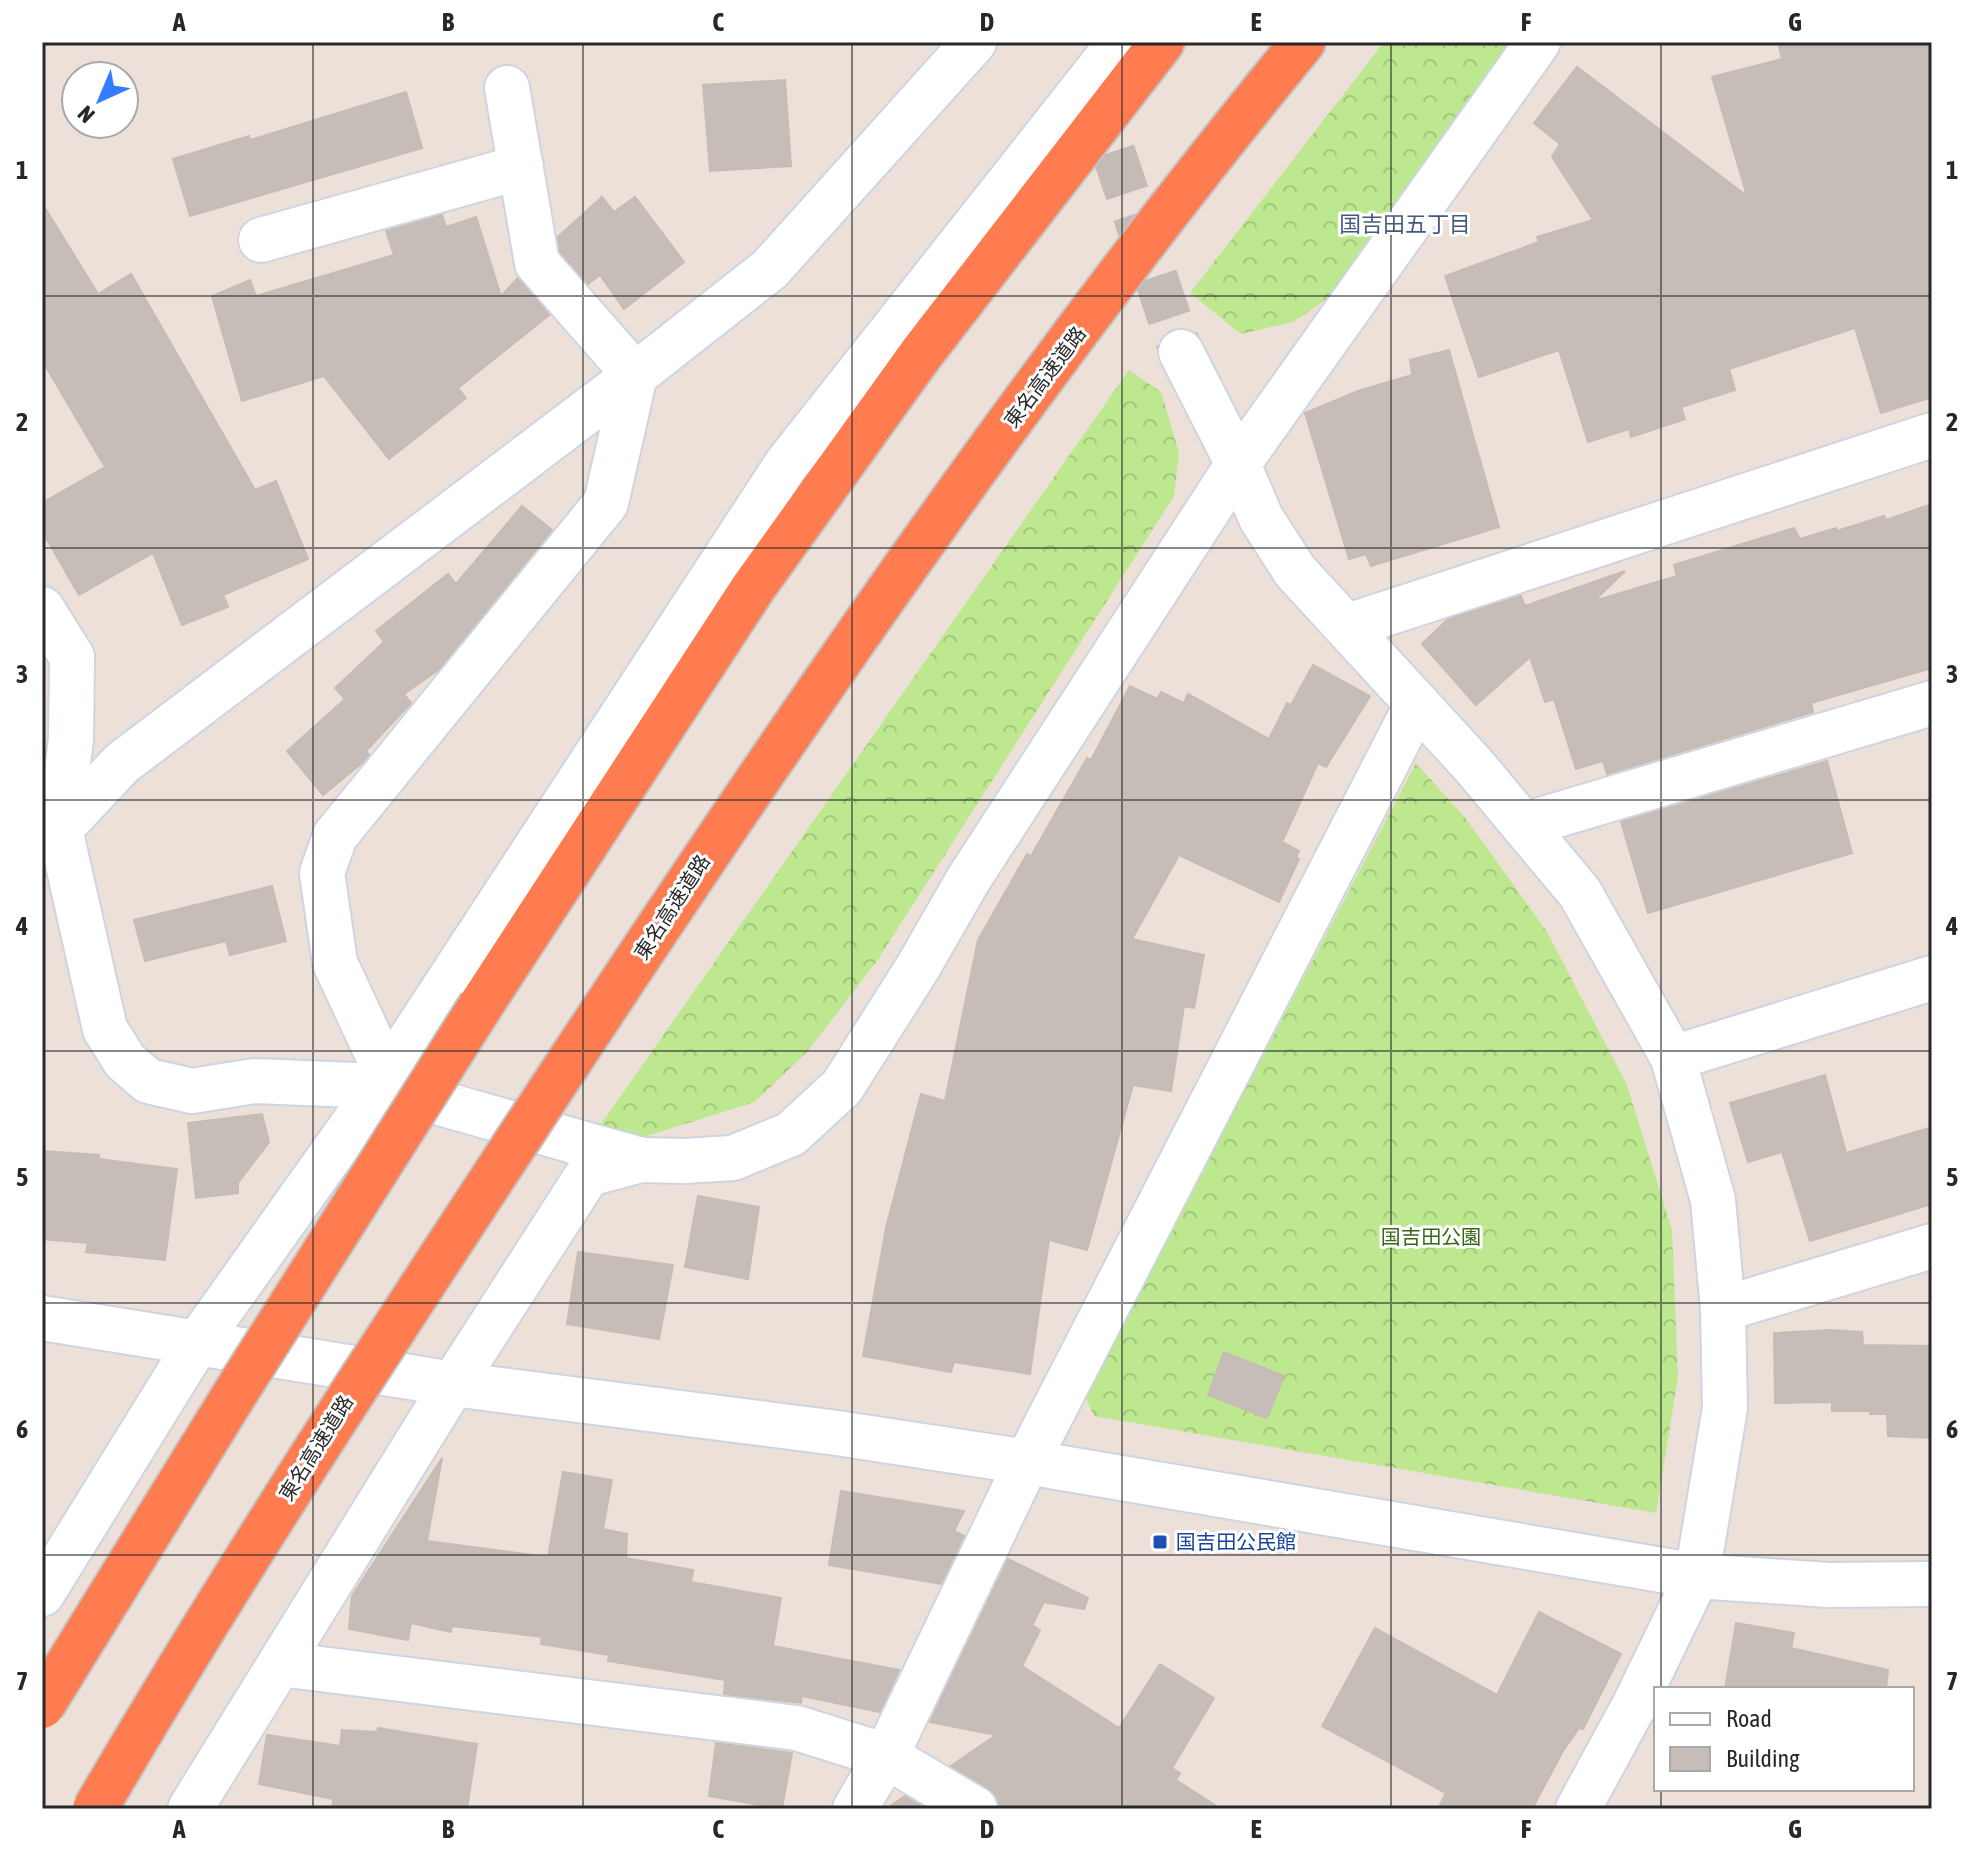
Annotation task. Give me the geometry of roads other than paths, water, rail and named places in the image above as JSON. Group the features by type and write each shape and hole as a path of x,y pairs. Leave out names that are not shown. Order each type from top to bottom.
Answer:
{"highway":[{"path":"42,1706 481,1005 753,588 921,354 1162,42"},
{"name":"東名高速道路","path":"95,1809 336,1416 723,829 919,544 1120,276 1303,42"}],"street":[{"path":"51,831 122,763 635,375 770,269 974,42"},
{"path":"42,1594 196,1345 383,1081 786,465 1088,61 1120,42"},
{"path":"42,609 72,657 71,739 51,831 105,1029 125,1061 148,1081 192,1091 254,1081 383,1081 641,1160 733,1158 791,1134 842,1087 918,967 968,880 1238,464 1538,42"},
{"path":"507,88 537,263 635,375"},
{"path":"261,240 521,167"},
{"path":"1181,352 1238,464 1261,518 1295,571 1474,766 1580,893 1673,1058 1713,1200 1723,1309 1725,1408 1697,1576 1634,1706 1578,1809"},
{"path":"383,1081 335,963 322,873 335,836 606,503 635,375"},
{"path":"1348,626 1932,435"},
{"path":"1524,825 1932,703"},
{"path":"855,1809 886,1756 1027,1462 1417,704"},
{"path":"1673,1058 1932,978"},
{"path":"190,1809 453,1384 588,1174 641,1160"},
{"path":"1723,1309 1932,1246"},
{"path":"42,1318 453,1384 837,1433 1027,1462 1697,1576 1828,1585 1932,1584"},
{"path":"280,1664 797,1728 886,1756 975,1809"}],"tunnel":[{"path":"1092,89 1181,352"}],"place":[{"name":"国吉田公民館","path":"1160,1542"}],"district":[{"name":"国吉田五丁目","path":"1405,224"}],"park label":[{"name":"国吉田公園","path":"1431,1237"}]}
